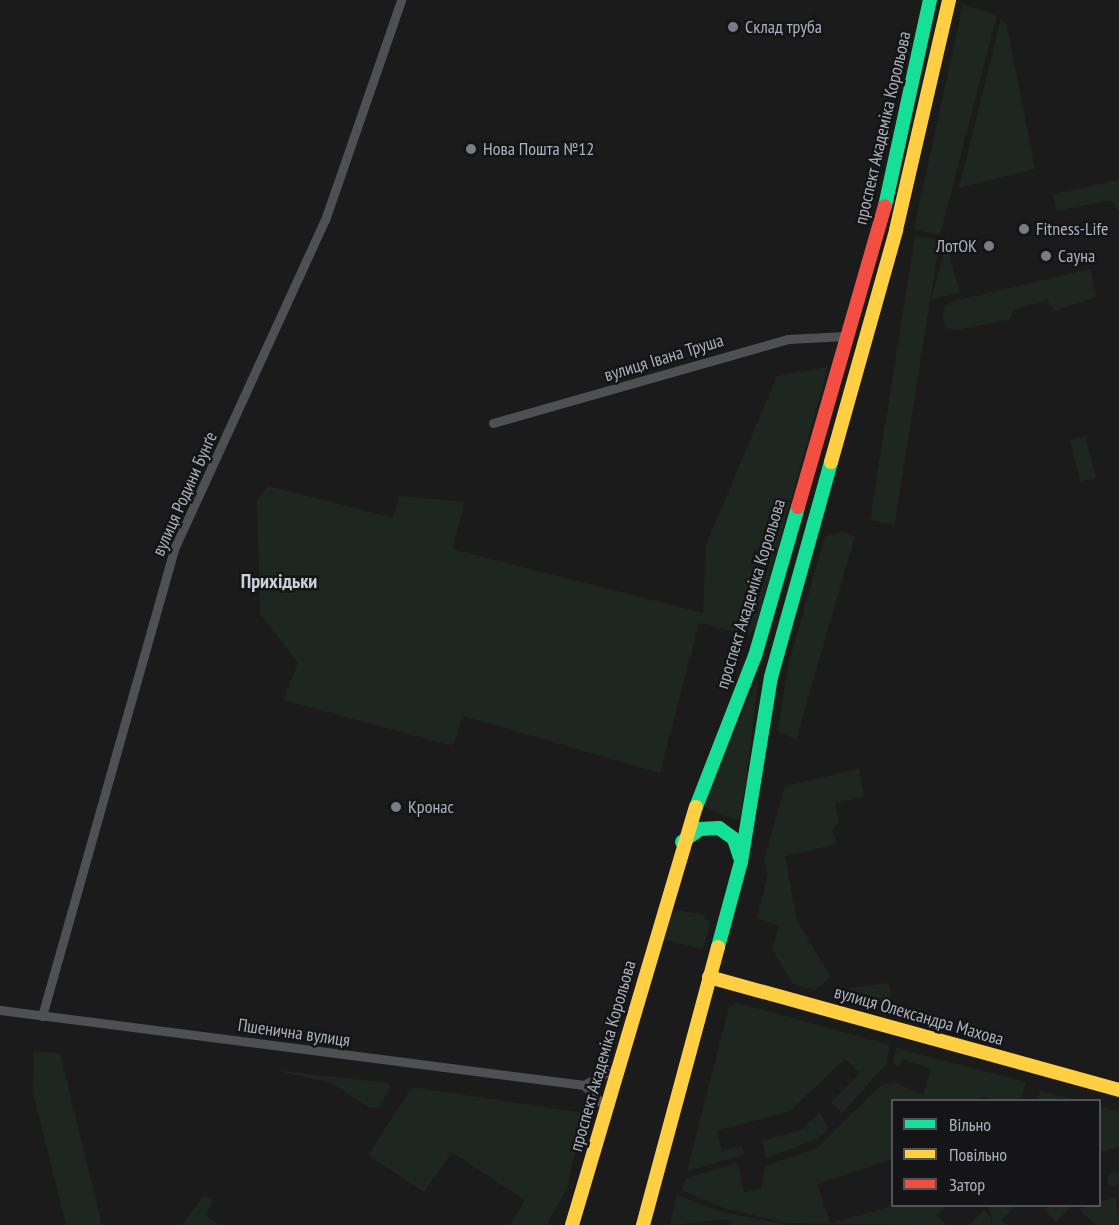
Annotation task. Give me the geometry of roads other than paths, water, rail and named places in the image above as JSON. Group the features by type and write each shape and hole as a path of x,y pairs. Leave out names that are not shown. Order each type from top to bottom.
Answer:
{"main road":[{"name":"проспект Академіка Корольова","path":"573,1224 624,1059 682,842 755,656 896,168 930,0"},
{"name":"проспект Академіка Корольова","path":"643,1225 741,862 771,677 896,230 949,0"},
{"path":"682,842 700,829 719,828 734,838 741,862"},
{"name":"вулиця Олександра Махова","path":"709,977 1119,1090"}],"street":[{"name":"вулиця Родини Бунґе","path":"42,1016 175,547 325,220 401,0"},
{"name":"вулиця Івана Труша","path":"493,423 788,339 846,336"},
{"name":"Пшенична вулиця","path":"0,1010 584,1085"},
{"path":"584,1085 604,1077 624,1059"},
{"path":"584,1085 595,1091 608,1113"}],"place":[{"name":"Склад труба","path":"733,27"},
{"name":"Нова Пошта №12","path":"471,149"},
{"name":"Fitness-Life","path":"1024,229"},
{"name":"ЛотОК","path":"989,246"},
{"name":"Сауна","path":"1046,256"},
{"name":"Кронас","path":"396,807"}],"district":[{"name":"Прихідьки","path":"279,581"}]}
